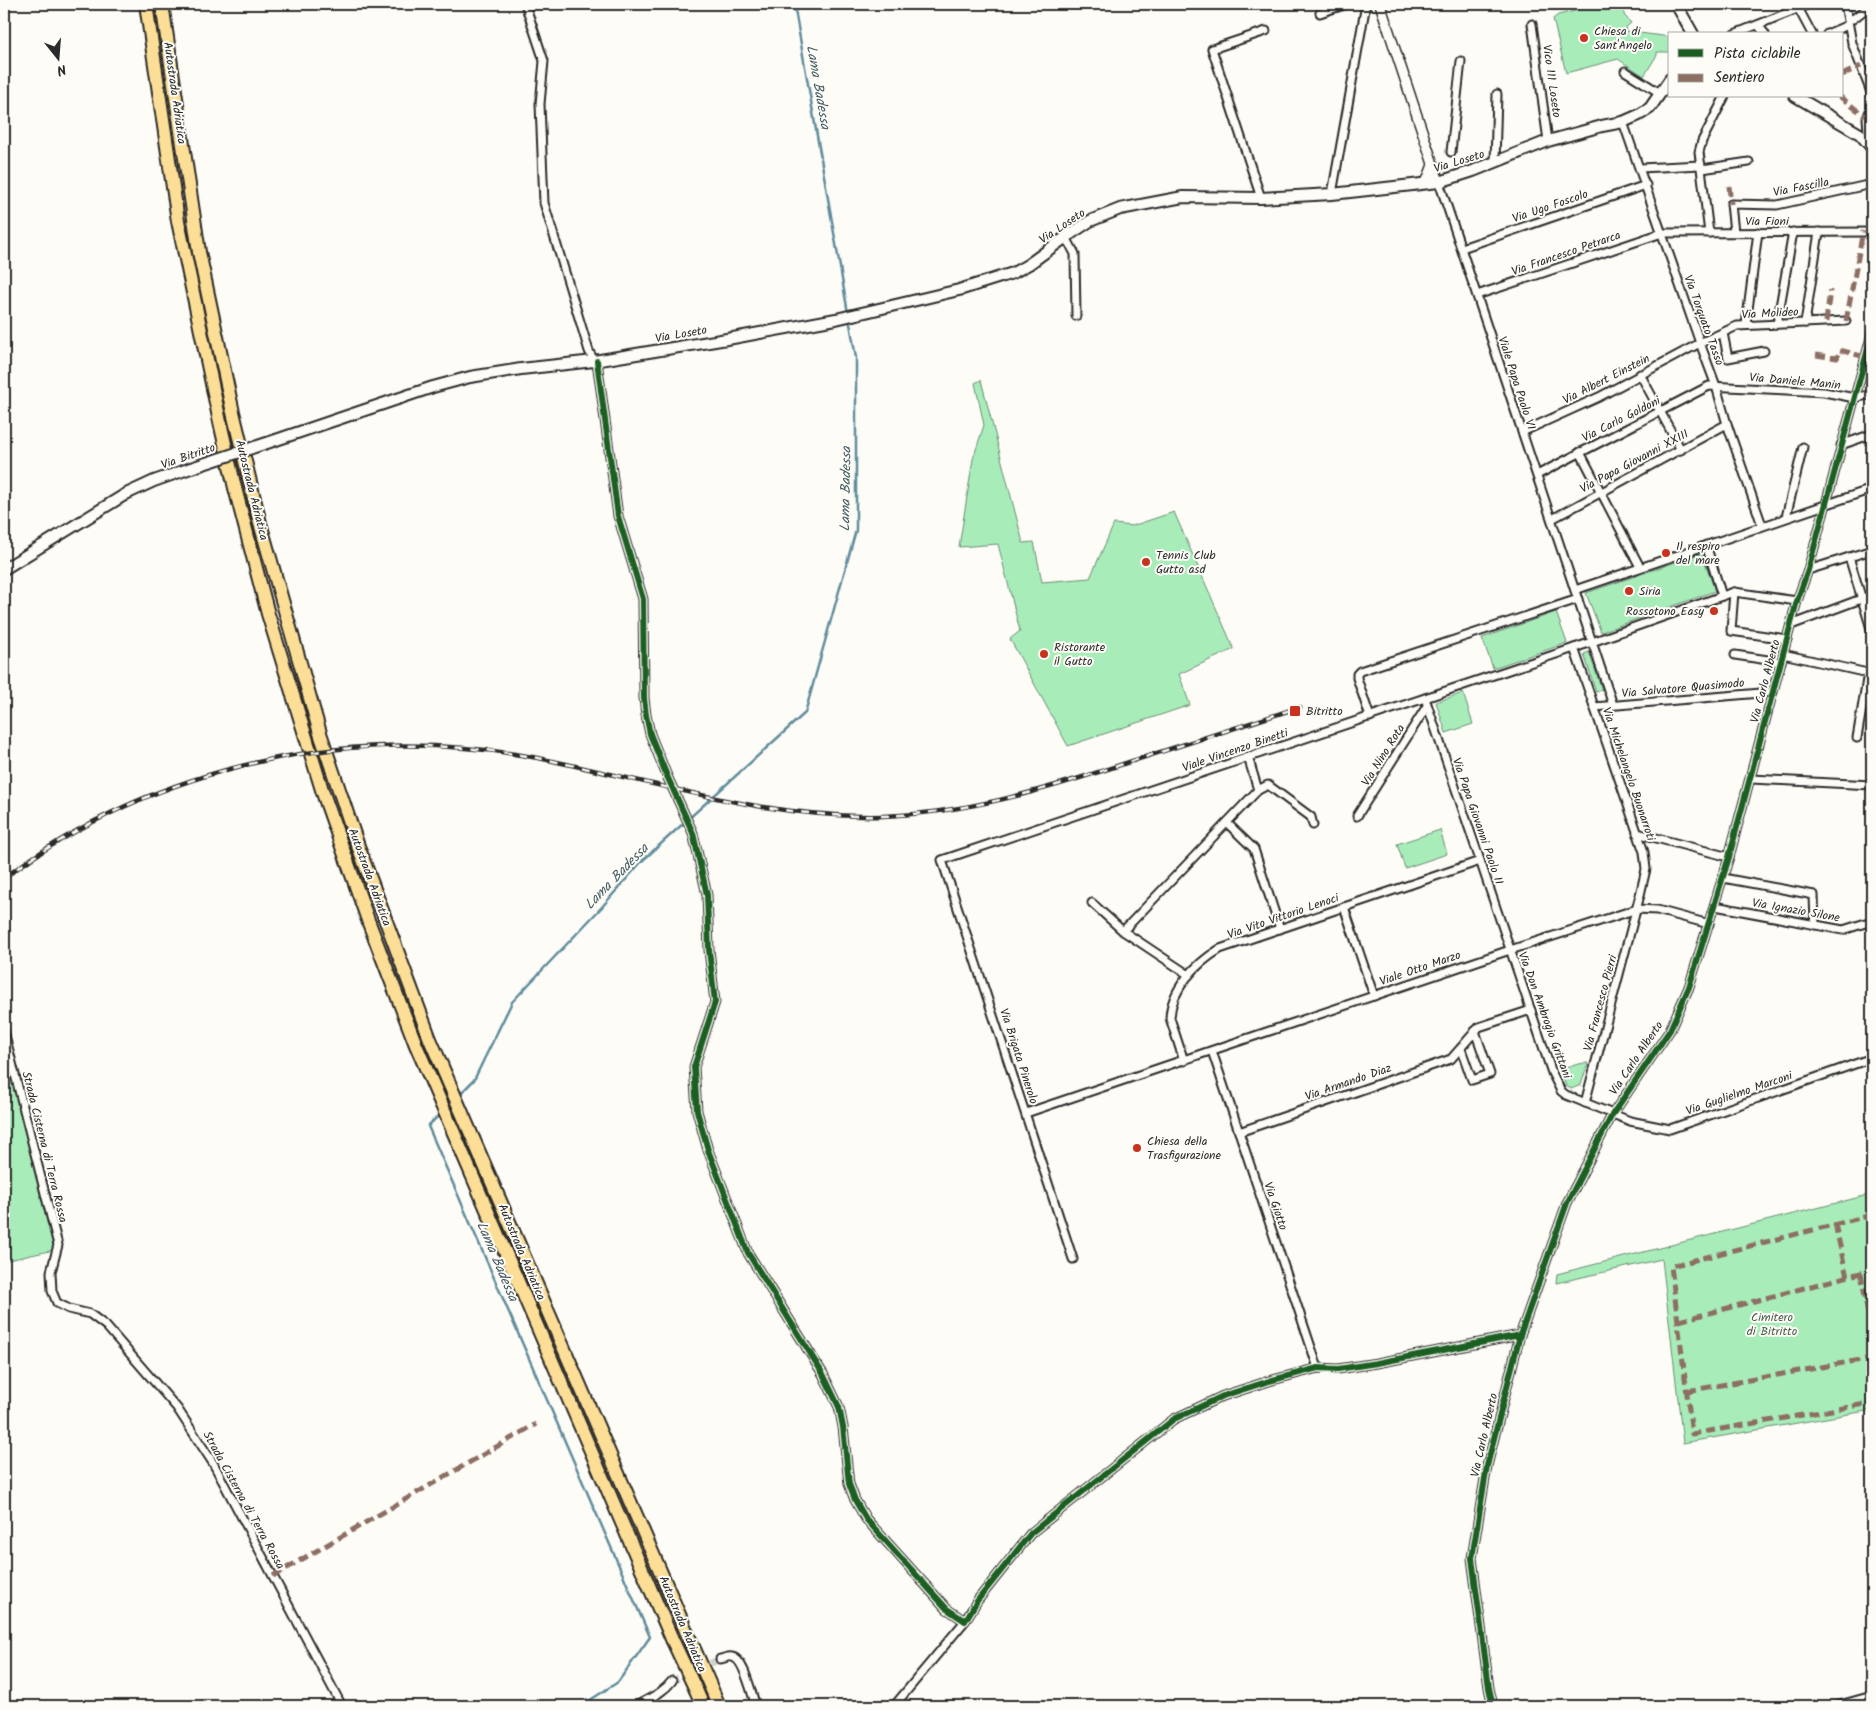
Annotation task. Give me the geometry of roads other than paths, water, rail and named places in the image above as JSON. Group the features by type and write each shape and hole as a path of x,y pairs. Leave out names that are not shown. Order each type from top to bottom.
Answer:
{"highway":[{"name":"Autostrada Adriatica","path":"146,4 178,221 205,355 235,488 268,614 323,793 359,897 416,1045 672,1639 703,1706"},
{"name":"Autostrada Adriatica","path":"162,4 199,252 232,408 260,523 323,742 374,890 430,1039 719,1706"}],"main road":[{"path":"1679,4 1693,32"},
{"name":"Via Loseto","path":"453,381 521,369 596,361 836,319 960,290 1013,273 1090,221 1105,214 1150,202 1183,197 1261,198 1332,194 1439,182 1495,163 1548,141 1623,122 1639,115 1650,108 1668,82"},
{"path":"1798,98 1860,134 1871,146"},
{"name":"Via Bitritto","path":"4,569 126,494 154,481 453,381"}],"street":[{"path":"525,4 544,62 540,104 544,203 589,351 596,361 618,516 643,599 644,698 646,715 650,734 693,834 707,895 709,950 715,1002 694,1067 697,1111 708,1150 748,1253 823,1374 836,1400 843,1427 849,1484 855,1500 866,1519 947,1609 965,1621"},
{"path":"1320,13 1347,4"},
{"path":"1332,194 1366,4"},
{"path":"1380,4 1439,182"},
{"path":"1739,32 1797,6 1810,4"},
{"path":"1845,4 1852,44 1872,95"},
{"path":"1830,32 1872,4"},
{"path":"1797,6 1811,32"},
{"name":"Vico III Loseto","path":"1532,24 1548,141"},
{"path":"1758,25 1763,32"},
{"path":"1261,198 1212,50 1266,31"},
{"path":"1451,152 1461,61"},
{"path":"1625,71 1660,93"},
{"path":"1495,163 1497,94"},
{"path":"1709,233 1699,152 1702,141 1724,98"},
{"path":"1871,146 1867,118 1872,106"},
{"name":"Via Torquato Tasso","path":"1623,122 1716,386 1762,525"},
{"path":"1860,134 1868,123"},
{"path":"1640,168 1701,167 1748,162"},
{"path":"1426,183 1433,164"},
{"name":"Viale Papa Paolo VI","path":"1439,182 1613,705"},
{"name":"Via Fascilla","path":"1734,232 1731,204 1776,205 1872,184"},
{"name":"Via Ugo Foscolo","path":"1462,248 1646,185"},
{"path":"1746,325 1758,232"},
{"path":"1777,324 1793,232"},
{"path":"1805,323 1819,232"},
{"name":"Via Fioni","path":"1662,233 1872,232"},
{"name":"Via Francesco Petrarca","path":"1477,295 1662,233"},
{"path":"1066,237 1075,254 1076,316"},
{"name":"Via Molideo","path":"1700,343 1737,326 1846,321"},
{"path":"1723,333 1728,358 1764,351"},
{"name":"Via Carlo Alberto","path":"1493,1706 1487,1678 1472,1558 1487,1466 1520,1335 1567,1203 1612,1115 1670,1030 1689,987 1710,924 1751,779 1797,601 1808,570 1824,504 1872,334"},
{"name":"Via Albert Einstein","path":"1522,432 1599,397 1700,343"},
{"path":"1640,374 1680,450"},
{"name":"Via Carlo Goldoni","path":"1537,475 1709,386 1716,386"},
{"name":"Via Daniele Manin","path":"1716,386 1824,392 1855,398 1872,394"},
{"name":"Via Papa Giovanni XXIII","path":"1552,518 1727,424"},
{"path":"1841,444 1872,434"},
{"path":"1786,517 1803,447"},
{"path":"1580,452 1640,568"},
{"path":"1576,590 1872,489"},
{"path":"1706,545 1722,596"},
{"path":"1808,570 1872,550"},
{"path":"1848,557 1872,632"},
{"path":"1787,640 1731,631 1734,592 1797,601"},
{"name":"Viale Vincenzo Binetti","path":"942,860 1592,642 1734,592"},
{"path":"1791,625 1872,595"},
{"path":"1370,716 1357,678 1357,674 1360,671 1578,599"},
{"name":"Via Michelangelo Buonarroti","path":"1574,648 1644,852 1646,869 1637,909"},
{"path":"1783,654 1870,673 1857,738"},
{"path":"1735,655 1781,662"},
{"name":"Via Salvatore Quasimodo","path":"1594,707 1773,692"},
{"name":"Via Papa Giovanni Paolo II","path":"1425,698 1510,950"},
{"name":"Via Nino Rota","path":"1357,816 1427,706"},
{"path":"1248,757 1258,790"},
{"path":"1751,779 1872,785"},
{"path":"1123,931 1258,790 1268,785 1311,817 1313,825"},
{"path":"1227,823 1254,849 1280,929"},
{"path":"1637,833 1729,857"},
{"name":"Via Brigata Pinerolo","path":"942,860 1073,1259"},
{"name":"Via Vito Vittorio Lenoci","path":"1184,1061 1170,1013 1175,997 1189,974 1204,959 1220,949 1480,861"},
{"path":"1723,878 1814,894 1815,925"},
{"path":"1092,903 1123,931 1189,974"},
{"name":"Via Ignazio Silone","path":"1715,906 1843,930 1872,921"},
{"path":"1344,907 1374,996"},
{"path":"1637,909 1657,910 1710,924"},
{"name":"Viale Otto Marzo","path":"1026,1113 1637,909"},
{"name":"Via Francesco Pierri","path":"1585,1103 1637,909"},
{"name":"Via Don Ambrogio Grittani","path":"1510,950 1552,1073 1561,1090 1566,1095 1612,1115"},
{"name":"Via Armando Diaz","path":"1239,1132 1451,1059 1479,1027 1530,1010"},
{"name":"Strada Cisterna di Terra Rossa","path":"4,1031 58,1245 52,1262 51,1272 52,1291 57,1302 69,1309 90,1314 106,1326 177,1408 213,1463 342,1706"},
{"path":"1461,1048 1472,1080 1490,1074 1476,1032"},
{"name":"Via Giotto","path":"1212,1051 1318,1368"},
{"name":"Via Guglielmo Marconi","path":"1612,1115 1630,1121 1670,1129 1872,1058"},
{"path":"894,1706 965,1621 977,1601 1030,1533 1174,1419 1223,1396 1269,1380 1318,1368 1338,1369 1377,1363 1520,1335"},
{"path":"720,1659 736,1658 743,1667 756,1706"},
{"path":"636,1706 656,1696 672,1681"},
{"path":"1836,1706 1872,1696"}],"waterway":[{"name":"Lama Badessa","path":"794,4 848,313"},
{"name":"Lama Badessa","path":"459,1095 474,1080 512,1002 601,908 642,861 805,713 856,530 856,358 849,318"},
{"name":"Lama Badessa","path":"441,1113 428,1126 650,1637 618,1682 581,1706"}],"tunnel":[{"path":"672,1681 720,1659"}],"railway":[{"path":"4,878 64,838 127,806 193,780 261,761 330,750 401,746 472,749 543,759 711,797 796,812 883,816 944,810 1032,792 1091,775 1300,707"}],"place":[{"name":"Chiesa di Sant'Angelo","path":"1584,38"},
{"name":"Il respiro del mare","path":"1666,553"},
{"name":"Tennis Club Gutto asd","path":"1146,562"},
{"name":"Siria","path":"1629,591"},
{"name":"Rossotono Easy","path":"1714,611"},
{"name":"Ristorante il Gutto","path":"1044,654"},
{"name":"Bitritto","path":"1295,711"},
{"name":"Chiesa della Trasfigurazione","path":"1137,1148"}],"park label":[{"name":"Cimitero di Bitritto","path":"1772,1324"}]}
